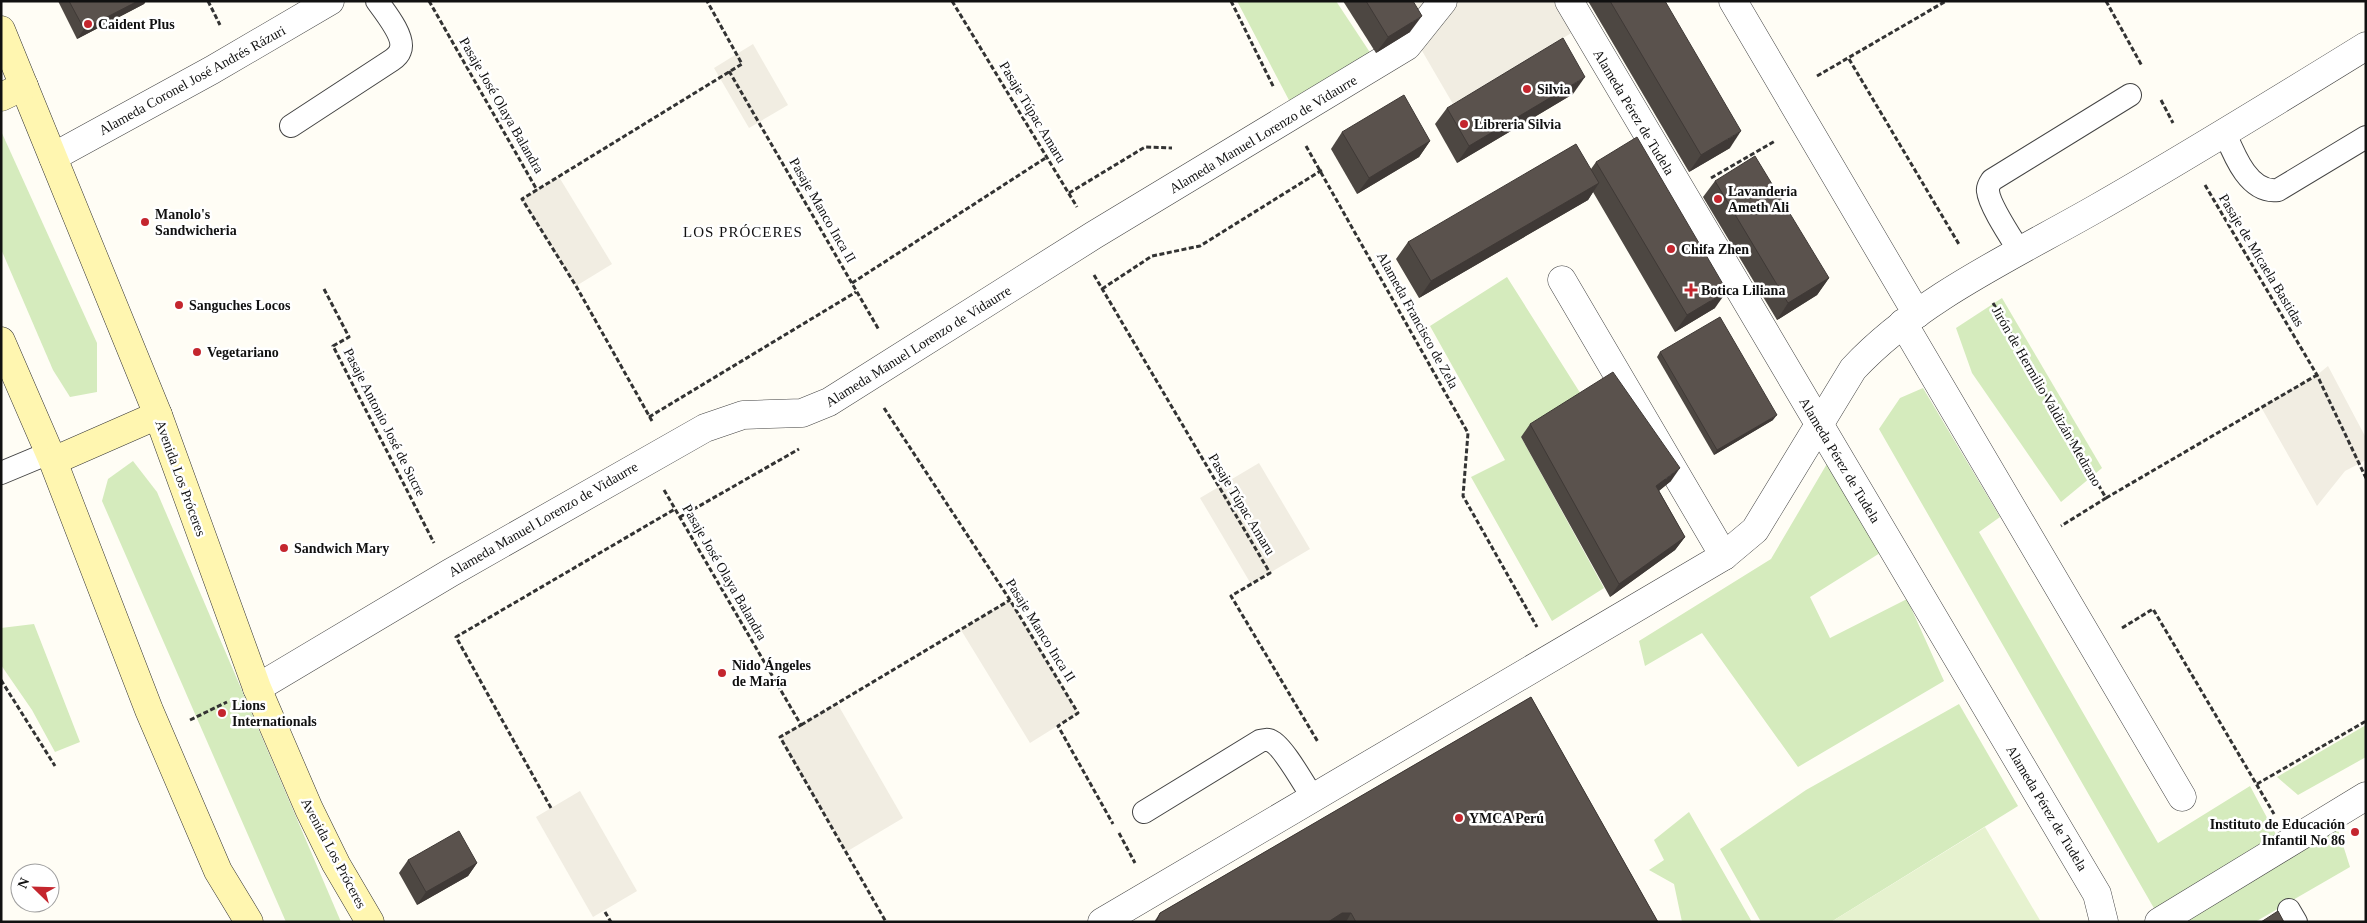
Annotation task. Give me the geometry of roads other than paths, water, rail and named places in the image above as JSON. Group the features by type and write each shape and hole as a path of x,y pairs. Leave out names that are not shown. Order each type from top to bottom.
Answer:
{"main road":[{"name":"Avenida Los Próceres","path":"1,30 13,92 53,157 158,415 257,688 309,809 336,864 370,922"},
{"path":"1,341 51,457 160,734 218,871 249,922"},
{"path":"51,457 158,415"}],"street":[{"name":"Alameda Coronel José Andrés Rázuri","path":"53,157 212,70 330,1"},
{"name":"Alameda Manuel Lorenzo de Vidaurre","path":"257,688 450,573 657,453 705,428 743,414 802,413 829,402 1086,241 1408,46 1444,1"},
{"name":"Alameda Pérez de Tudela","path":"1569,1 2097,894 2104,922"},
{"path":"1733,1 1804,124 1910,319 2182,797"},
{"path":"1102,922 1724,556 1756,530 1818,424 1853,369 1872,349 1910,319 1978,276 2188,156 2366,46"},
{"path":"1562,280 1724,556"},
{"path":"2160,922 2366,796"}],"lane":[{"path":"291,126 392,60 400,51 402,42 389,17 377,1"},
{"path":"2020,252 1988,191 1992,180 2130,95"},
{"path":"2225,133 2244,169 2256,186 2270,191 2278,190 2366,137"},
{"path":"1,474 51,457"},
{"path":"1144,812 1260,741 1269,740 1274,742 1293,766 1313,798"}],"place":[{"name":"Caident Plus","path":"88,24"},
{"name":"Silvia","path":"1527,89"},
{"name":"Libreria Silvia","path":"1464,124"},
{"name":"Lavanderia Ameth Ali","path":"1718,199"},
{"name":"Manolo's Sandwicheria","path":"145,222"},
{"name":"Chifa Zhen","path":"1671,249"},
{"name":"Botica Liliana","path":"1691,290"},
{"name":"Sanguches Locos","path":"179,305"},
{"name":"Vegetariano","path":"197,352"},
{"name":"Sandwich Mary","path":"284,548"},
{"name":"Nido Ángeles de María","path":"722,673"},
{"name":"Lions Internationals","path":"222,713"},
{"name":"YMCA Perú","path":"1459,818"},
{"name":"Instituto de Educación Infantil No 86","path":"2355,832"}],"district":[{"name":"LOS PRÓCERES","path":"743,232"}]}
